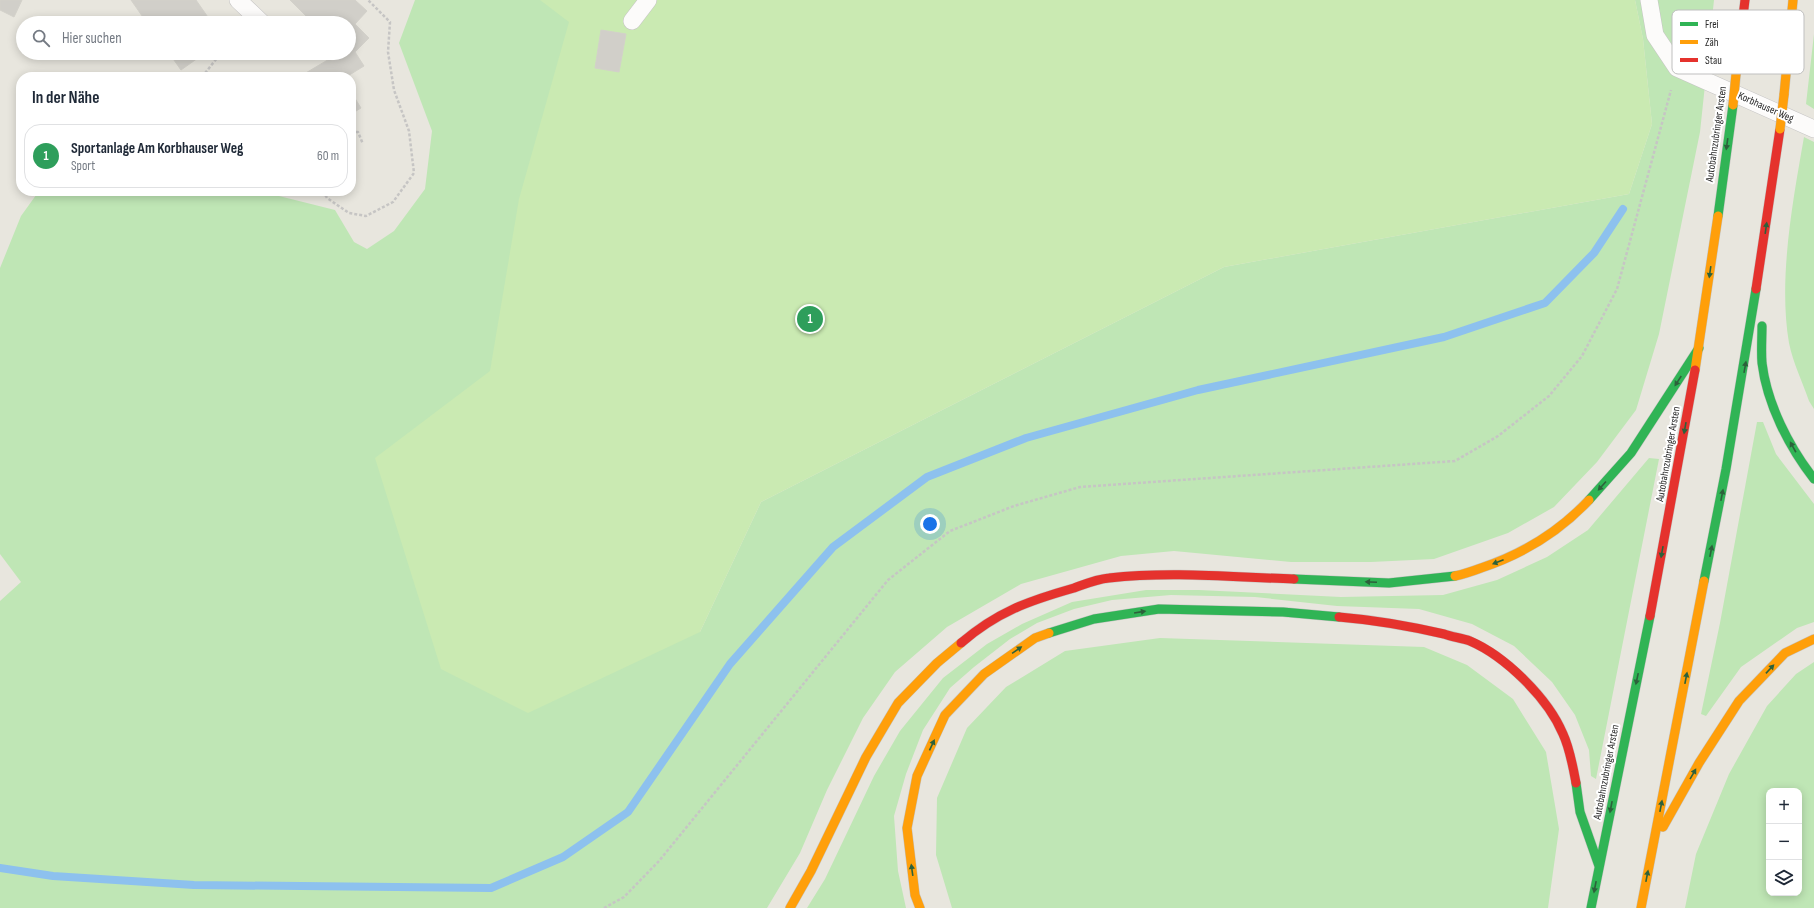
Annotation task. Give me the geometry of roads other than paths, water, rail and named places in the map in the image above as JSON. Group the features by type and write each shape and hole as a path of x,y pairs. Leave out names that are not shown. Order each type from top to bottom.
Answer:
{"highway":[{"name":"Autobahnzubringer Arsten","path":"1744,10 1745,0"},
{"path":"1792,10 1793,0"},
{"name":"Autobahnzubringer Arsten","path":"1591,908 1650,615 1699,348 1736,74"},
{"path":"1641,908 1726,469 1760,267 1780,129 1786,74"},
{"path":"1760,267 1762,364 1770,396 1787,437 1806,470 1814,479"},
{"path":"790,908 811,871 866,757 898,703 937,663 975,632 1006,611 1044,596 1107,578 1167,574 1389,583 1457,576 1499,562 1537,544 1575,515 1631,453 1699,348"},
{"path":"920,908 916,895 906,828 917,776 945,715 984,674 1035,638 1094,619 1159,609 1283,612 1372,620 1422,629 1470,641 1506,663 1542,697 1563,733 1573,765 1580,812 1599,866"},
{"path":"1653,844 1699,764 1739,701 1785,652 1814,639"}],"lane":[{"path":"238,0 255,16"},
{"path":"632,21 648,0"},
{"name":"Korbhauser Weg","path":"1649,0 1655,35 1672,60"},
{"name":"Korbhauser Weg","path":"1690,74 1814,129"}],"waterway":[{"path":"0,868 53,876 194,885 491,888 563,857 628,812 730,664 833,547 927,477 1026,438 1198,390 1444,337 1545,303 1594,253 1623,209"}],"place":[{"name":"Sportanlage Am Korbhauser Weg","path":"810,319"}]}
